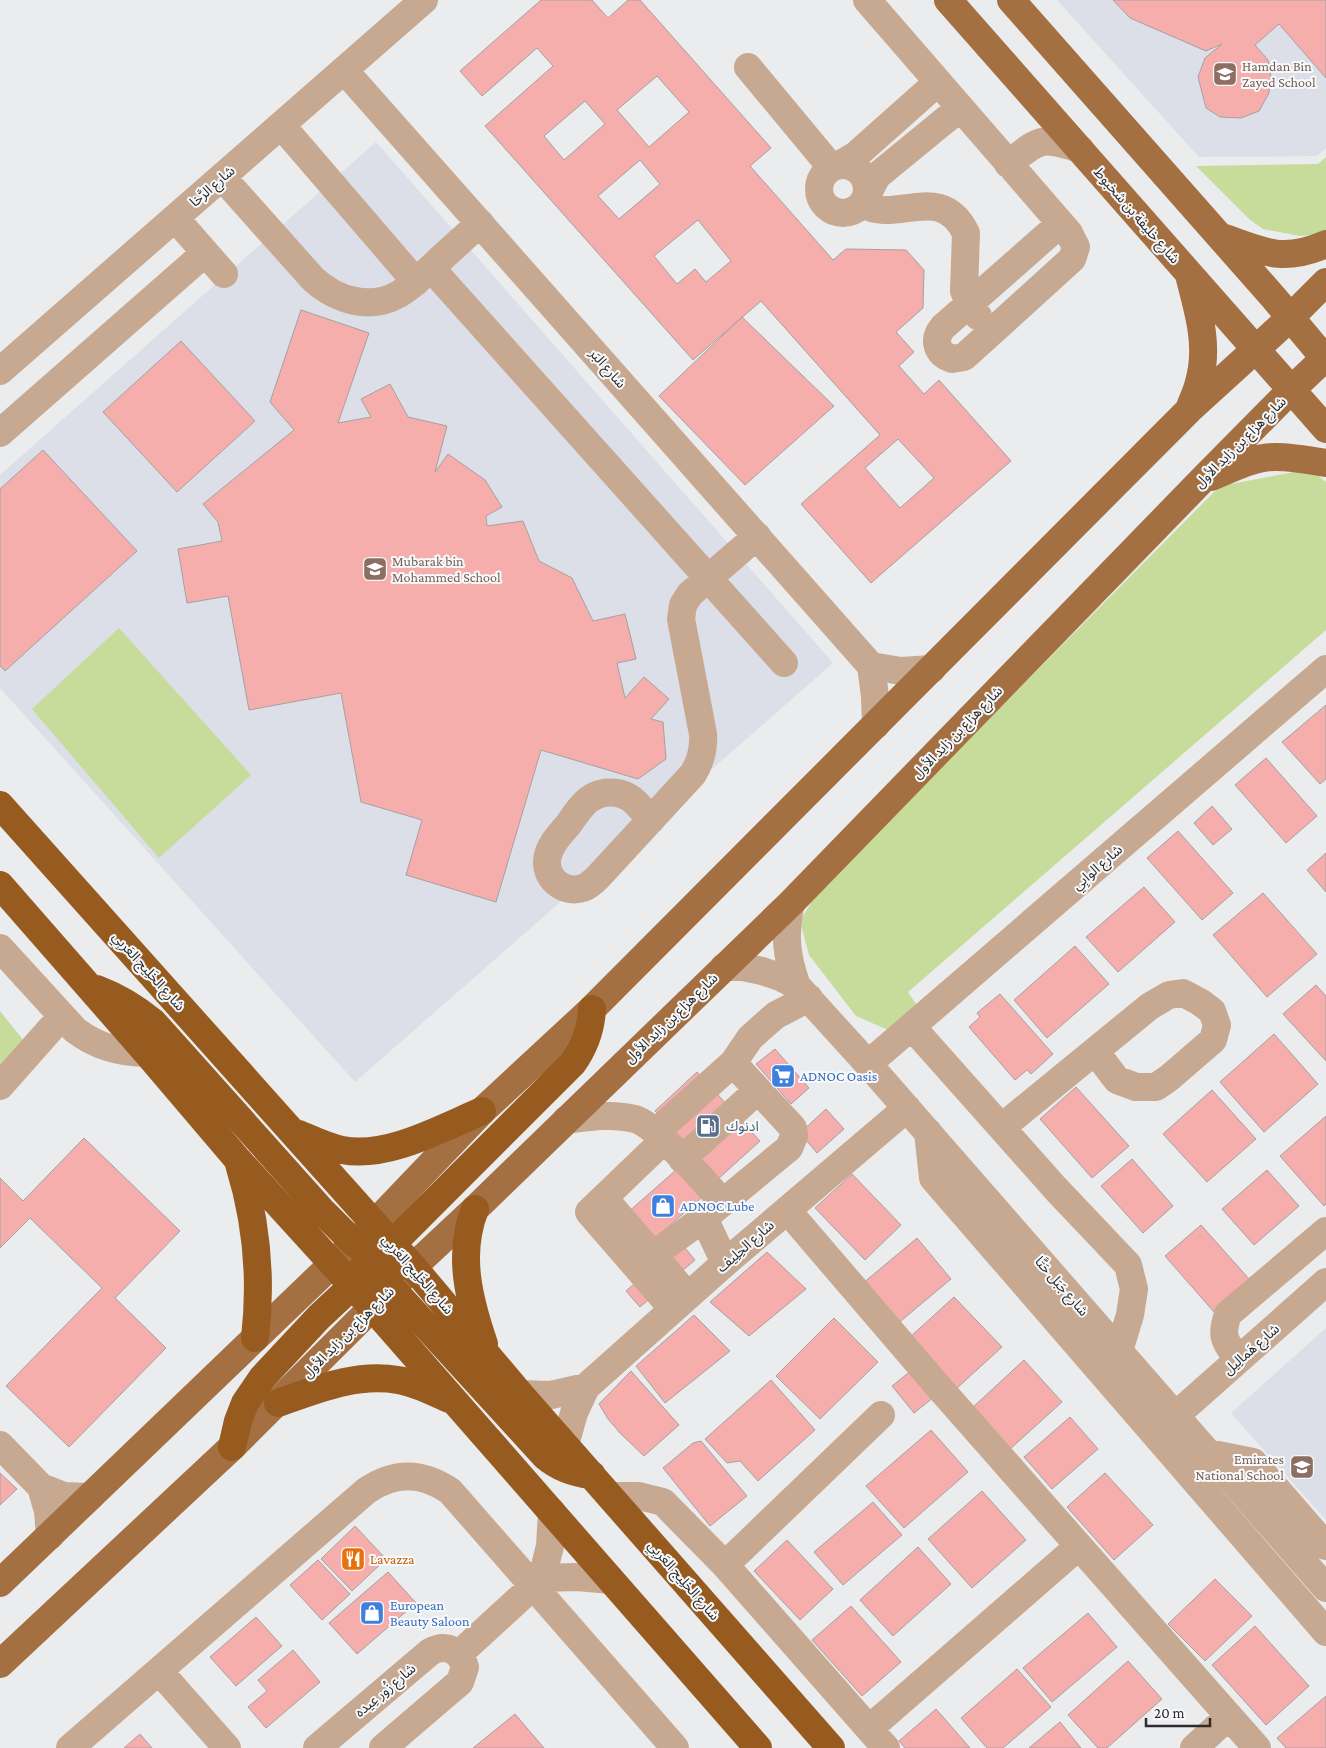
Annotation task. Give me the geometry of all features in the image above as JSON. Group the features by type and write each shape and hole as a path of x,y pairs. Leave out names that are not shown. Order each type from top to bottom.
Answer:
{"highway":[{"name":"شارع الخَلِيج العَربِي","path":"0,805 293,1131 377,1262 373,1308 758,1748"},
{"name":"شارع الخَلِيج العَربِي","path":"0,885 238,1160 333,1264 377,1262 413,1267 520,1394 832,1748"},
{"path":"88,985 112,994 128,1003 152,1022 323,1212 354,1243 377,1262 545,1456 555,1464 572,1472 592,1476"},
{"path":"232,1447 238,1421 262,1378 319,1317 377,1262 573,1063 582,1051 588,1036 592,1009"},
{"path":"293,1131 330,1147 344,1151 360,1151 395,1146 482,1111"},
{"path":"238,1160 252,1209 258,1259 259,1303 255,1338"},
{"path":"475,1209 469,1224 466,1240 466,1272 486,1352"},
{"path":"278,1402 344,1381 380,1378 400,1380 455,1402"}],"main road":[{"name":"شارع خليفة بن شخبوط","path":"948,0 1326,429"},
{"path":"1011,0 1326,358"},
{"path":"1218,235 1268,253 1282,256 1307,252 1326,244"},
{"path":"1189,273 1202,320 1204,350 1200,382 1189,410"},
{"path":"377,1262 482,1111 592,1009 932,670 1189,410 1290,318 1326,282"},
{"name":"شارع هزاع بن زايد الأول","path":"413,1267 791,903 1202,480 1326,358"},
{"path":"1202,480 1253,460 1274,457 1305,459 1326,463"},
{"path":"0,1583 354,1243"},
{"name":"شارع هزاع بن زايد الأول","path":"0,1664 232,1447 373,1308"}],"street":[{"name":"شارع الرَّخا","path":"1,368 424,0"},
{"path":"867,0 1060,224 1074,242 1075,253 1072,259 964,357 952,360 941,354 936,343 939,332 1060,224"},
{"path":"748,67 835,166 855,168 861,173 866,180 867,189 864,200"},
{"name":"شارع البَر","path":"344,70 871,666"},
{"path":"938,82 856,155 825,172 818,186 818,195 826,208 842,214 857,209 877,176 960,108"},
{"path":"282,125 707,578 784,663"},
{"path":"1008,164 1038,142 1057,141 1080,149"},
{"path":"222,177 313,280 337,296 350,301 376,302 398,295 480,223"},
{"path":"864,200 874,209 934,206 946,210 962,225 966,233 964,291 969,304 991,333"},
{"path":"175,218 224,274"},
{"path":"0,433 205,253"},
{"path":"651,820 693,774 703,752 703,734 681,612 686,599 707,578 757,536"},
{"path":"876,725 876,696 871,666 901,671 932,670"},
{"name":"شارع الوابِي","path":"868,1064 1326,669"},
{"name":"شارع جَبَل حَتَّا","path":"791,903 786,924 786,945 790,966 803,992"},
{"path":"0,948 75,1030 97,1044 122,1052 147,1053"},
{"name":"شارع جَبَل حَتَّا","path":"724,967 743,967 762,971 780,977 803,992 907,1108 1326,1588"},
{"path":"681,1303 646,1262 590,1212 667,1143 733,1063 750,1038 803,992"},
{"path":"0,1086 62,1016"},
{"path":"912,1027 1056,1189 1128,1265 1134,1289 1130,1315 1119,1351"},
{"path":"1002,1127 1095,1051"},
{"path":"646,1262 789,1148 794,1136 793,1128 733,1063"},
{"path":"667,1143 758,1090"},
{"name":"شارع الحِلِيف","path":"565,1445 574,1413 586,1387 725,1263 907,1108"},
{"path":"566,1120 596,1116 618,1116 638,1119 667,1143 713,1210 725,1263"},
{"path":"928,1132 932,1178 1326,1632"},
{"path":"788,1210 936,1384 1257,1748"},
{"path":"1238,1360 1225,1340 1223,1329 1228,1314 1326,1231"},
{"name":"شارع هَمالِيل","path":"1175,1416 1326,1282"},
{"name":"شارع الحِلِيف","path":"520,1394 551,1395 586,1387"},
{"path":"725,1565 881,1414"},
{"path":"0,1445 41,1487 64,1496 90,1497"},
{"path":"1208,1453 1253,1462 1326,1546"},
{"path":"70,1748 366,1491 388,1479 414,1476 440,1484 450,1491 538,1582 675,1748"},
{"path":"41,1487 48,1511 50,1536"},
{"path":"610,1496 639,1496 663,1502 725,1565 878,1738 1079,1546"},
{"path":"383,1748 460,1682 465,1667 458,1654 538,1582 550,1546 552,1512"},
{"path":"538,1582 577,1577 611,1580"},
{"name":"شارع زُور عِيده","path":"316,1748 430,1652 437,1648 445,1647 452,1649 458,1654"},
{"path":"159,1671 227,1748"},
{"path":"1194,1748 1229,1716"}],"shaded area":[{"name":"Hamdan Bin Zayed School","path":"1057,0 1326,0 1326,148 1317,156 1199,157"},
{"name":"Mubarak bin Mohammed School","path":"376,142 833,663 355,1082 0,688 0,475"},
{"name":"Emirates National School","path":"1326,1328 1326,1520 1231,1413"}],"green space":[{"path":"1326,157 1326,230 1321,234 1300,236 1263,229 1249,219 1196,166 1318,164"},
{"path":"1310,469 1326,482 1326,630 908,992 920,1010 888,1030 856,1016 809,955 800,921 818,891 1220,486"},
{"path":"119,628 251,775 159,858 32,709"},
{"path":"0,1011 24,1041 0,1067"}],"building":[{"path":"541,0 592,0 608,18 628,0 640,0 771,148 750,166 833,260 846,249 906,250 924,270 923,308 896,332 914,352 899,366 924,394 939,380 1011,461 871,583 801,504 880,435 761,301 693,360 485,126 553,66 537,48 482,96 460,71","holes":["657,76 689,112 649,147 617,110","585,101 605,124 564,160 544,136","640,160 660,184 619,219 598,196","698,220 731,261 706,282 695,269 677,284 654,256","898,439 934,478 900,508 865,468"]},
{"path":"1113,0 1326,0 1326,78 1279,24 1255,45 1268,60 1271,77 1269,93 1259,111 1241,118 1220,117 1206,108 1198,77 1205,58 1222,44 1206,51 1130,18"},
{"path":"301,310 369,333 338,423 371,417 361,399 390,384 408,417 447,426 435,472 448,454 485,480 502,507 486,516 487,526 523,521 539,561 572,578 593,621 625,614 636,659 617,663 625,698 644,677 669,699 651,719 663,722 666,759 638,779 541,750 496,902 406,875 422,820 361,802 341,693 249,710 228,596 187,603 178,549 222,541 218,522 203,504 294,430 270,402"},
{"path":"742,317 834,406 745,485 659,396"},
{"path":"181,341 255,421 177,492 103,412"},
{"path":"43,450 137,551 5,671 0,666 0,489"},
{"path":"1326,705 1326,779 1320,784 1282,742"},
{"path":"1266,758 1317,816 1286,843 1235,785"},
{"path":"1212,806 1232,829 1213,845 1194,823"},
{"path":"1178,831 1233,893 1202,920 1147,858"},
{"path":"1326,853 1326,892 1307,870"},
{"path":"1144,887 1175,922 1118,972 1086,937"},
{"path":"1263,893 1317,954 1267,997 1213,935"},
{"path":"1075,946 1109,984 1047,1038 1014,1000"},
{"path":"1316,985 1326,996 1326,1061 1283,1014"},
{"path":"1000,994 1053,1054 1031,1074 1027,1070 1015,1080 969,1027 980,1017 977,1013"},
{"path":"1274,1034 1318,1084 1264,1132 1220,1082"},
{"name":"ADNOC Oasis","path":"775,1049 809,1088 791,1104 756,1064"},
{"name":"ادنوك","path":"697,1072 760,1141 717,1180 655,1111"},
{"path":"1076,1087 1129,1146 1092,1178 1040,1119"},
{"path":"1212,1090 1256,1139 1207,1182 1163,1134"},
{"path":"826,1109 844,1129 817,1153 800,1133"},
{"path":"1326,1116 1326,1204 1324,1206 1280,1156"},
{"path":"84,1138 180,1231 115,1298 166,1348 69,1447 6,1386 102,1288 30,1218 0,1248 0,1178 23,1201"},
{"path":"1132,1159 1173,1206 1143,1233 1101,1186"},
{"name":"ADNOC Lube","path":"676,1170 701,1198 650,1243 626,1214"},
{"path":"1267,1170 1299,1206 1254,1245 1222,1209"},
{"path":"852,1174 901,1225 865,1260 815,1208"},
{"path":"1201,1225 1250,1280 1214,1312 1165,1256"},
{"path":"917,1238 951,1279 896,1325 862,1284"},
{"path":"681,1243 695,1260 640,1307 626,1291"},
{"path":"767,1252 806,1289 749,1336 710,1302"},
{"path":"954,1297 1002,1347 956,1389 909,1338"},
{"path":"694,1315 730,1351 665,1403 636,1366"},
{"path":"834,1318 878,1362 820,1419 776,1376"},
{"path":"1024,1360 1062,1402 1009,1450 971,1409"},
{"path":"912,1370 934,1397 914,1413 892,1386"},
{"path":"631,1371 679,1425 644,1456 608,1419 599,1404"},
{"path":"771,1380 815,1430 758,1481 740,1461 727,1463 705,1439"},
{"path":"1070,1417 1098,1449 1052,1489 1024,1457"},
{"path":"931,1430 968,1472 904,1528 866,1486"},
{"path":"701,1441 747,1496 710,1526 663,1468 693,1443"},
{"path":"0,1473 17,1489 0,1505"},
{"path":"1105,1473 1153,1525 1114,1560 1067,1507"},
{"path":"982,1491 1026,1540 972,1588 928,1539"},
{"path":"873,1502 902,1535 843,1585 814,1552"},
{"name":"Lavazza","path":"355,1526 386,1559 352,1591 321,1559"},
{"path":"787,1540 833,1589 800,1620 754,1571"},
{"path":"918,1547 951,1584 893,1636 860,1600"},
{"path":"318,1560 350,1594 322,1620 290,1585"},
{"name":"European Beauty Saloon","path":"388,1572 416,1603 357,1654 329,1623"},
{"path":"1215,1579 1252,1616 1205,1661 1168,1624"},
{"path":"851,1606 901,1662 862,1696 812,1640"},
{"path":"1088,1613 1117,1647 1052,1702 1023,1668"},
{"path":"256,1617 282,1646 236,1686 210,1657"},
{"path":"1255,1626 1309,1686 1266,1725 1212,1665"},
{"path":"293,1650 320,1682 266,1728 248,1707 267,1691 258,1680"},
{"path":"1128,1661 1162,1699 1107,1748 1098,1748 1068,1715"},
{"path":"1017,1669 1051,1707 1003,1748 987,1748 961,1718"},
{"path":"1326,1696 1326,1748 1286,1748 1277,1738"},
{"path":"936,1709 970,1748 905,1748 899,1741"},
{"path":"515,1714 544,1748 473,1748"},
{"path":"1060,1722 1081,1748 1029,1748"},
{"path":"140,1734 152,1748 124,1748"}],"place":[{"name":"Hamdan Bin Zayed School","path":"1225,74"},
{"name":"Mubarak bin Mohammed School","path":"375,569"},
{"name":"ADNOC Oasis","path":"783,1076"},
{"name":"ادنوك","path":"708,1126"},
{"name":"ADNOC Lube","path":"663,1206"},
{"name":"Emirates National School","path":"1302,1467"},
{"name":"Lavazza","path":"353,1559"},
{"name":"European Beauty Saloon","path":"372,1613"}]}
